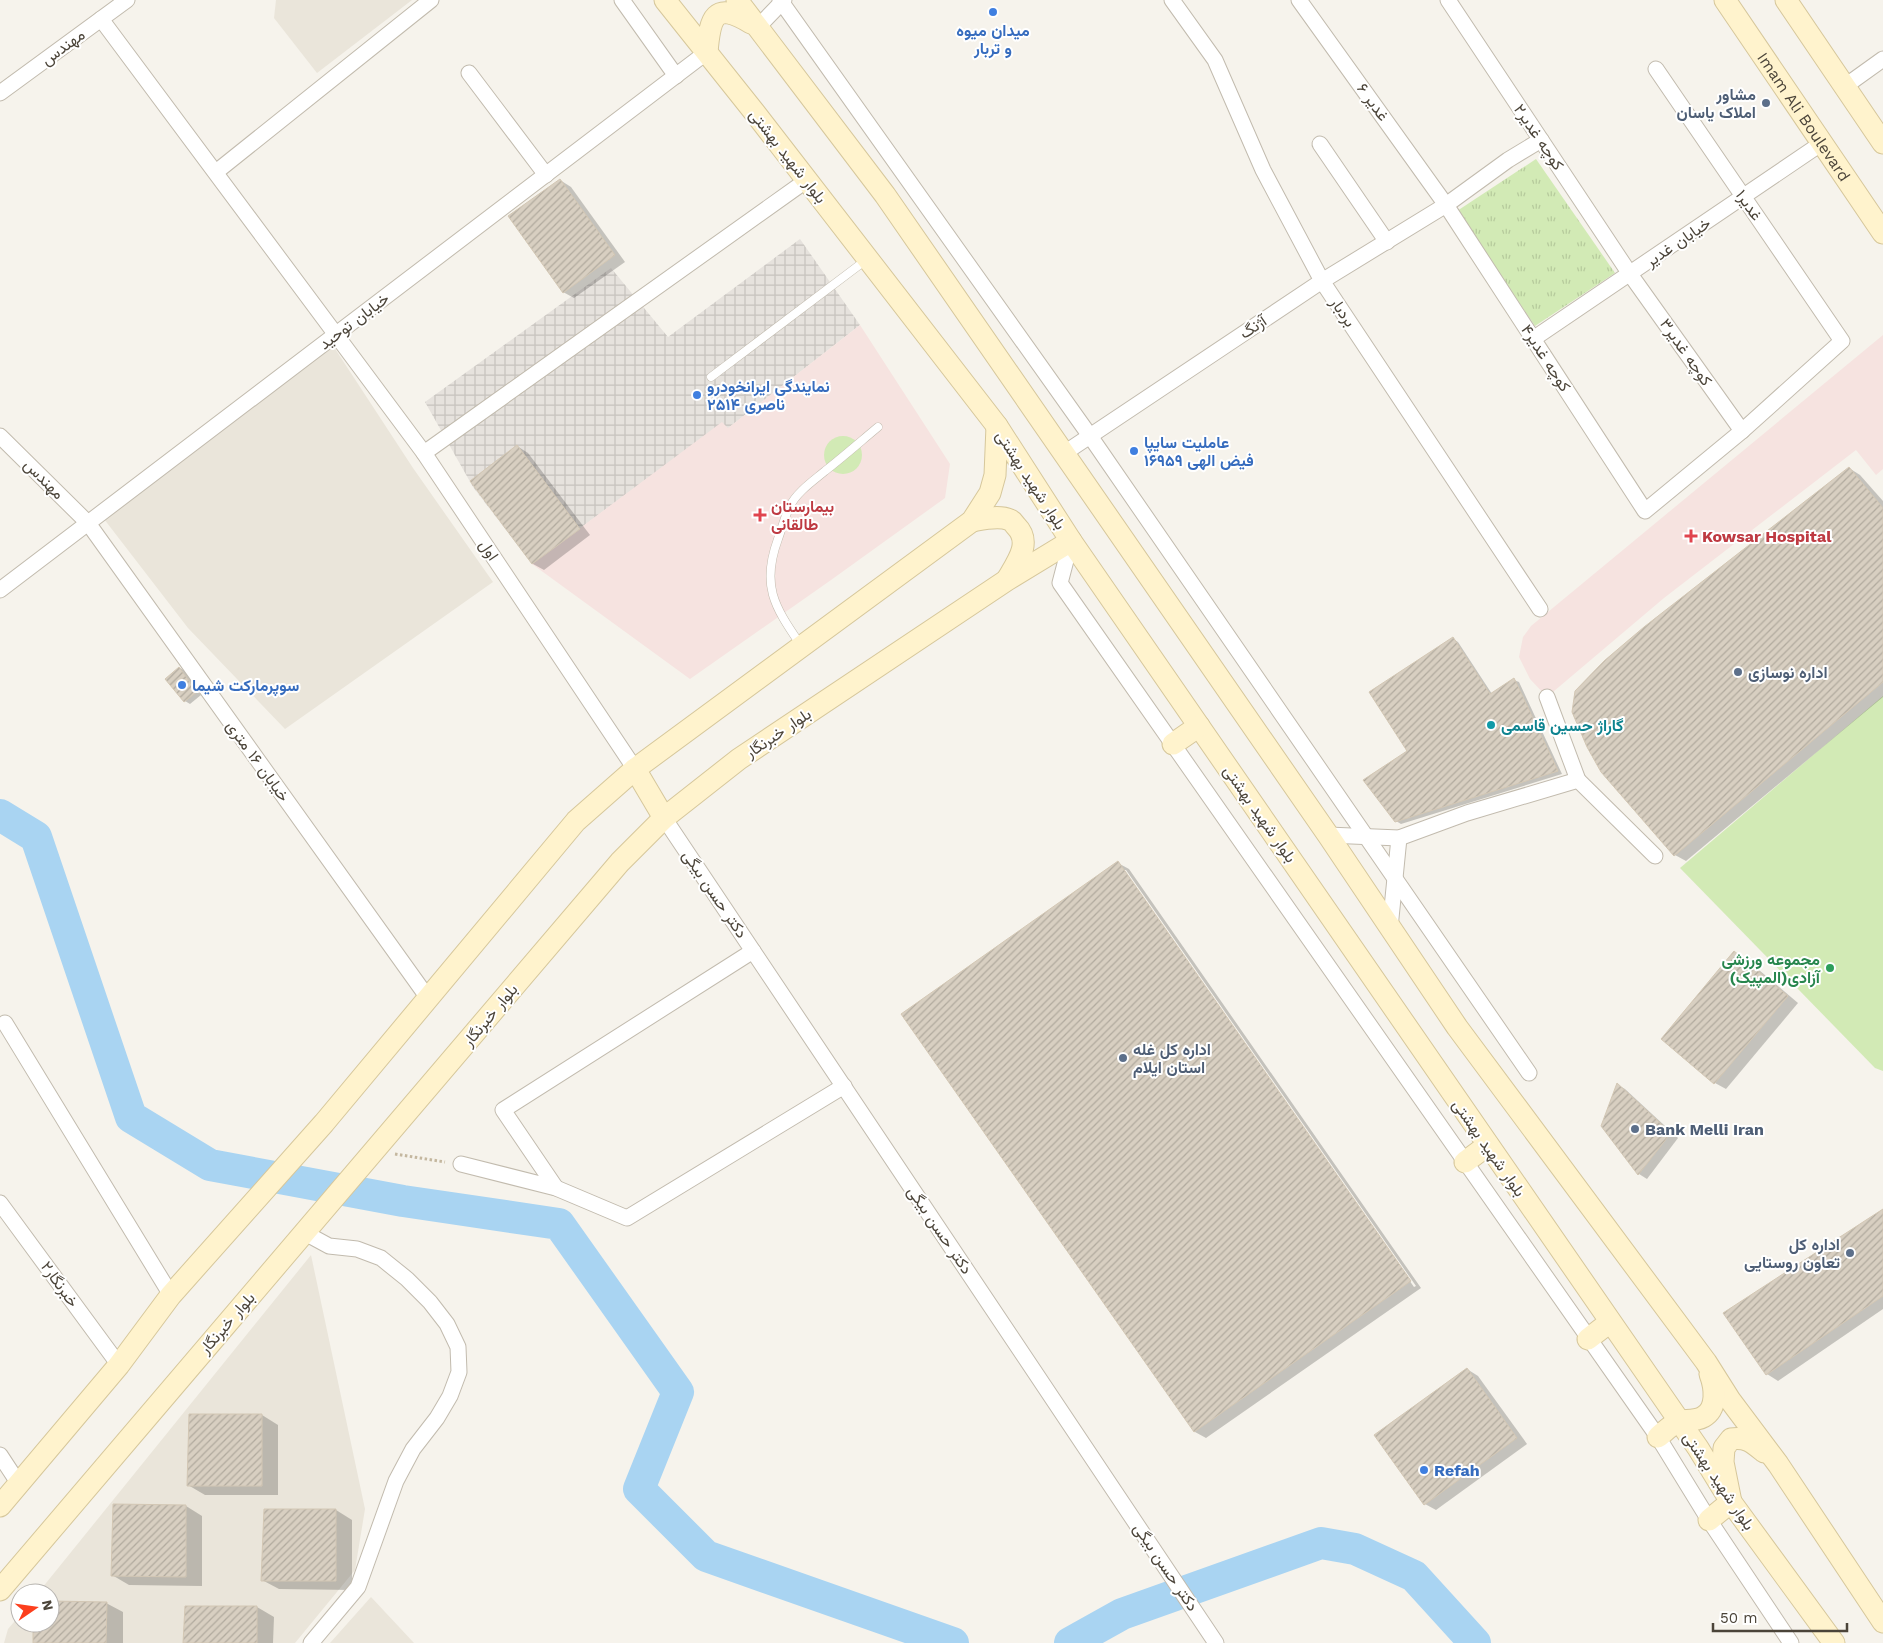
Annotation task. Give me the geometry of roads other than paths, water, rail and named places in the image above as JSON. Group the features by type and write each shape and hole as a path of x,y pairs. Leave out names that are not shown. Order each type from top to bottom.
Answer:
{"main road":[{"name":"بلوار شهید بهشتی","path":"665,0 997,426 1071,541 1698,1448 1732,1502 1834,1643"},
{"path":"737,0 885,195 1328,835 1457,1028 1706,1362 1730,1400 1778,1464 1883,1622"},
{"name":"Imam Ali Boulevard","path":"1725,0 1883,233"},
{"path":"1786,0 1883,143"},
{"path":"707,52 711,21 718,13 727,11 740,15 758,28"},
{"path":"0,1506 119,1365 171,1295 324,1123 576,821 635,769 972,521 990,493 995,475 997,426"},
{"path":"972,521 996,518 1010,520 1021,530 1025,544 1020,558 1007,580"},
{"name":"بلوار خبرنگار","path":"0,1590 620,862 664,818 739,759 1007,580 1071,541"},
{"path":"1173,744 1199,726"},
{"path":"635,769 664,818"},
{"path":"1465,1162 1488,1145"},
{"path":"1588,1339 1610,1322"},
{"path":"1658,1437 1679,1422 1693,1421 1704,1417 1710,1411 1714,1385 1706,1362"},
{"path":"1709,1520 1732,1502 1723,1462 1724,1448 1731,1439 1742,1438 1753,1442 1778,1464"}],"street":[{"name":"مهندس","path":"0,93 127,0"},
{"path":"216,172 431,0"},
{"path":"622,0 676,76"},
{"name":"بردبار","path":"1172,0 1215,60 1263,170 1322,282 1540,609"},
{"name":"غدیر ۶","path":"1299,0 1446,205"},
{"name":"کوچه غدیر۲","path":"1448,0 1630,274"},
{"path":"758,28 782,1 1090,436 1529,1073"},
{"name":"اول","path":"101,18 424,453 635,769"},
{"name":"خیابان توحید","path":"0,590 707,52"},
{"path":"1844,87 1883,59"},
{"name":"غدیر۱","path":"1656,69 1842,340 1742,431"},
{"path":"469,73 546,175"},
{"name":"آژنگ","path":"1063,454 1322,282 1446,205 1508,160 1541,140"},
{"name":"خیابان غدیر","path":"1533,339 1822,143"},
{"path":"1320,144 1387,242"},
{"path":"424,453 807,180"},
{"name":"کوچه غدیر۴","path":"1446,205 1645,511 1742,431"},
{"name":"کوچه غدیر۳","path":"1630,274 1742,431"},
{"name":"مهندس","path":"0,436 88,523"},
{"name":"خیابان ۱۶ متری","path":"88,523 428,998"},
{"path":"1071,541 1060,583 1658,1437 1709,1520 1792,1643"},
{"path":"1548,697 1578,780 1655,856"},
{"path":"1328,835 1399,838 1467,813 1578,780"},
{"name":"دکتر حسن بیگی","path":"664,818 844,1086 1210,1641"},
{"path":"1390,928 1399,838"},
{"path":"556,1188 503,1110 753,951"},
{"path":"5,1023 171,1295"},
{"path":"461,1164 556,1188 627,1218 844,1086"},
{"name":"خبرنگار۲","path":"0,1203 119,1365"},
{"path":"305,1233 329,1246 357,1249 381,1258 407,1279 430,1302 447,1324 458,1347 459,1372 450,1396 437,1418 414,1449 396,1481 358,1587 311,1643"},
{"path":"0,1455 19,1484"}],"lane":[{"path":"711,377 867,258"},
{"path":"801,646 784,621 772,592 769,574 774,550 790,505 803,490 878,427"}],"waterway":[{"path":"0,815 36,837 131,1117 210,1165 403,1201 559,1224 678,1392 639,1489 706,1556 953,1643"},
{"path":"1070,1643 1122,1614 1321,1543 1355,1549 1414,1576 1475,1643"}],"place":[{"name":"میدان میوه و تربار","path":"993,12"},
{"name":"مشاور املاک یاسان","path":"1766,103"},
{"name":"نمایندگی ایرانخودرو ناصری ۲۵۱۴","path":"697,395"},
{"name":"عاملیت سایپا ۱۶۹۵۹ فیض الهی","path":"1134,451"},
{"name":"بیمارستان طالقانی","path":"760,515"},
{"name":"Kowsar Hospital","path":"1691,536"},
{"name":"اداره نوسازی","path":"1738,672"},
{"name":"سوپرمارکت شیما","path":"182,685"},
{"name":"گاراژ حسین قاسمی","path":"1491,725"},
{"name":"مجموعه ورزشی آزادی(المپیک)","path":"1830,968"},
{"name":"اداره کل غله استان ایلام","path":"1123,1058"},
{"name":"Bank Melli Iran","path":"1635,1129"},
{"name":"اداره کل تعاون روستایی","path":"1850,1253"},
{"name":"Refah","path":"1424,1470"}]}
